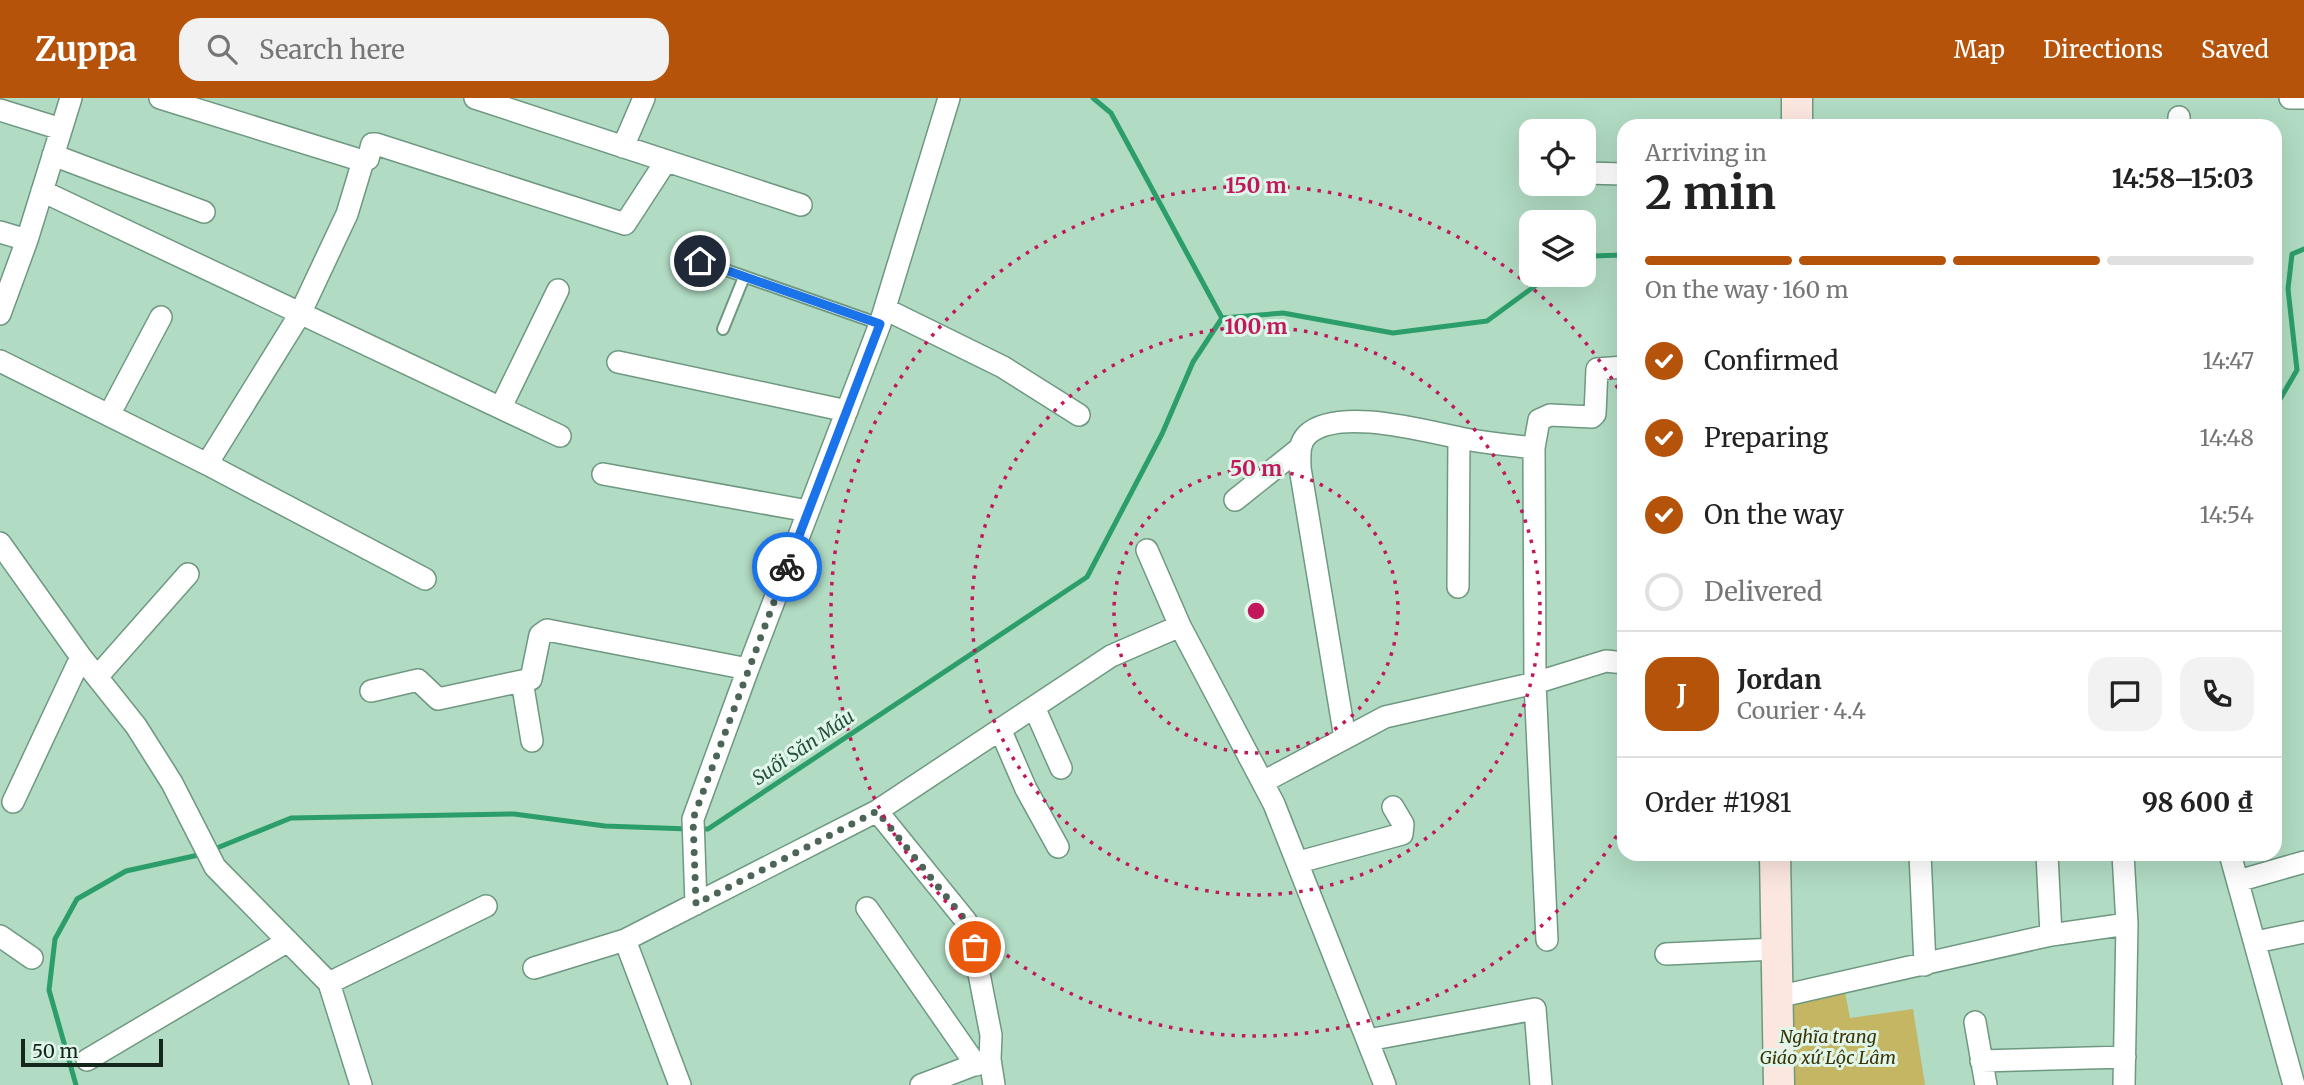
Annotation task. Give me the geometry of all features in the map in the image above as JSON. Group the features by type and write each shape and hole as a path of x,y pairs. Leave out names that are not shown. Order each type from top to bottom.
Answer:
{"street":[{"path":"0,314 27,240 71,98"},
{"path":"160,98 363,161 368,159 372,144 376,144 625,225 666,161"},
{"path":"475,98 801,205"},
{"path":"623,147 644,98"},
{"path":"696,904 693,829 748,669 882,316 949,98"},
{"path":"1797,98 1797,119"},
{"path":"2290,98 2304,98"},
{"path":"0,110 61,129"},
{"path":"53,155 204,212"},
{"path":"206,464 300,314 347,214 363,161"},
{"path":"1596,173 1617,174"},
{"path":"42,191 561,436"},
{"path":"0,232 27,240"},
{"path":"501,407 558,290"},
{"path":"882,316 1003,367 1079,415"},
{"path":"109,415 161,317"},
{"path":"0,361 206,464 425,579"},
{"path":"618,362 846,411"},
{"path":"1546,940 1535,683 1534,448 1539,420 1550,415 1592,417 1595,414 1597,369 1617,368"},
{"path":"1235,500 1299,449 1310,432 1365,421 1534,448"},
{"path":"1458,587 1460,438"},
{"path":"1299,449 1345,738"},
{"path":"603,474 808,511"},
{"path":"0,543 81,657 136,726 173,783 215,867 329,983 356,1083"},
{"path":"1147,550 1180,626 1263,782 1299,862 1385,1085"},
{"path":"97,677 188,575"},
{"path":"534,968 625,940 877,811 1111,656 1180,626"},
{"path":"371,691 418,680 438,699 522,681 532,676 539,640 547,630 748,669"},
{"path":"13,803 81,657"},
{"path":"1263,782 1385,718 1535,683 1606,661 1617,662"},
{"path":"522,681 532,741"},
{"path":"1034,707 1061,768"},
{"path":"1000,729 1026,789 1058,847"},
{"path":"1299,862 1402,834 1403,824 1393,807"},
{"path":"877,811 966,921 979,962 991,1035 983,1062"},
{"path":"1775,861 1779,1085"},
{"path":"1920,861 1925,965"},
{"path":"2047,861 2051,935"},
{"path":"2123,861 2127,924 2124,1085"},
{"path":"2232,861 2294,1085"},
{"path":"2238,881 2304,862"},
{"path":"329,983 486,906"},
{"path":"867,908 983,1062 994,1085"},
{"path":"1777,997 2051,935 2127,924"},
{"path":"2256,942 2304,932"},
{"path":"0,936 32,958"},
{"path":"625,940 680,1085"},
{"path":"87,1060 288,941"},
{"path":"1666,954 1776,949"},
{"path":"1368,1040 1535,1009 1541,1085"},
{"path":"1975,1022 1986,1085"},
{"path":"1981,1061 2125,1057"},
{"path":"921,1085 983,1062"}],"lane":[{"path":"700,261 744,277 882,316"},
{"path":"723,329 744,277"}],"green space":[{"name":"Nghĩa trang Giáo xứ Lộc Lâm","path":"1844,987 1850,1018 1913,1009 1925,1085 1789,1085 1789,1004"}],"waterway":[{"path":"1093,98 1111,113 1222,318"},
{"name":"Suối Săn Máu","path":"2282,396 2297,370 2288,289 2292,254 2304,249"},
{"name":"Suối Săn Máu","path":"1596,256 1617,255"},
{"name":"Suối Săn Máu","path":"699,829 708,829 1087,577 1162,434 1193,362 1222,318 1283,313 1393,333 1487,321 1534,287"},
{"name":"Suối Săn Máu","path":"212,850 291,818 514,814 605,826 689,829"},
{"name":"Suối Săn Máu","path":"76,1085 49,990 55,939 77,899 126,871 203,854"}],"way so far":[{"path":"787,567 693,819 696,904 877,811 966,921 975,947"}],"route":[{"path":"700,261 880,324 787,567"}]}
